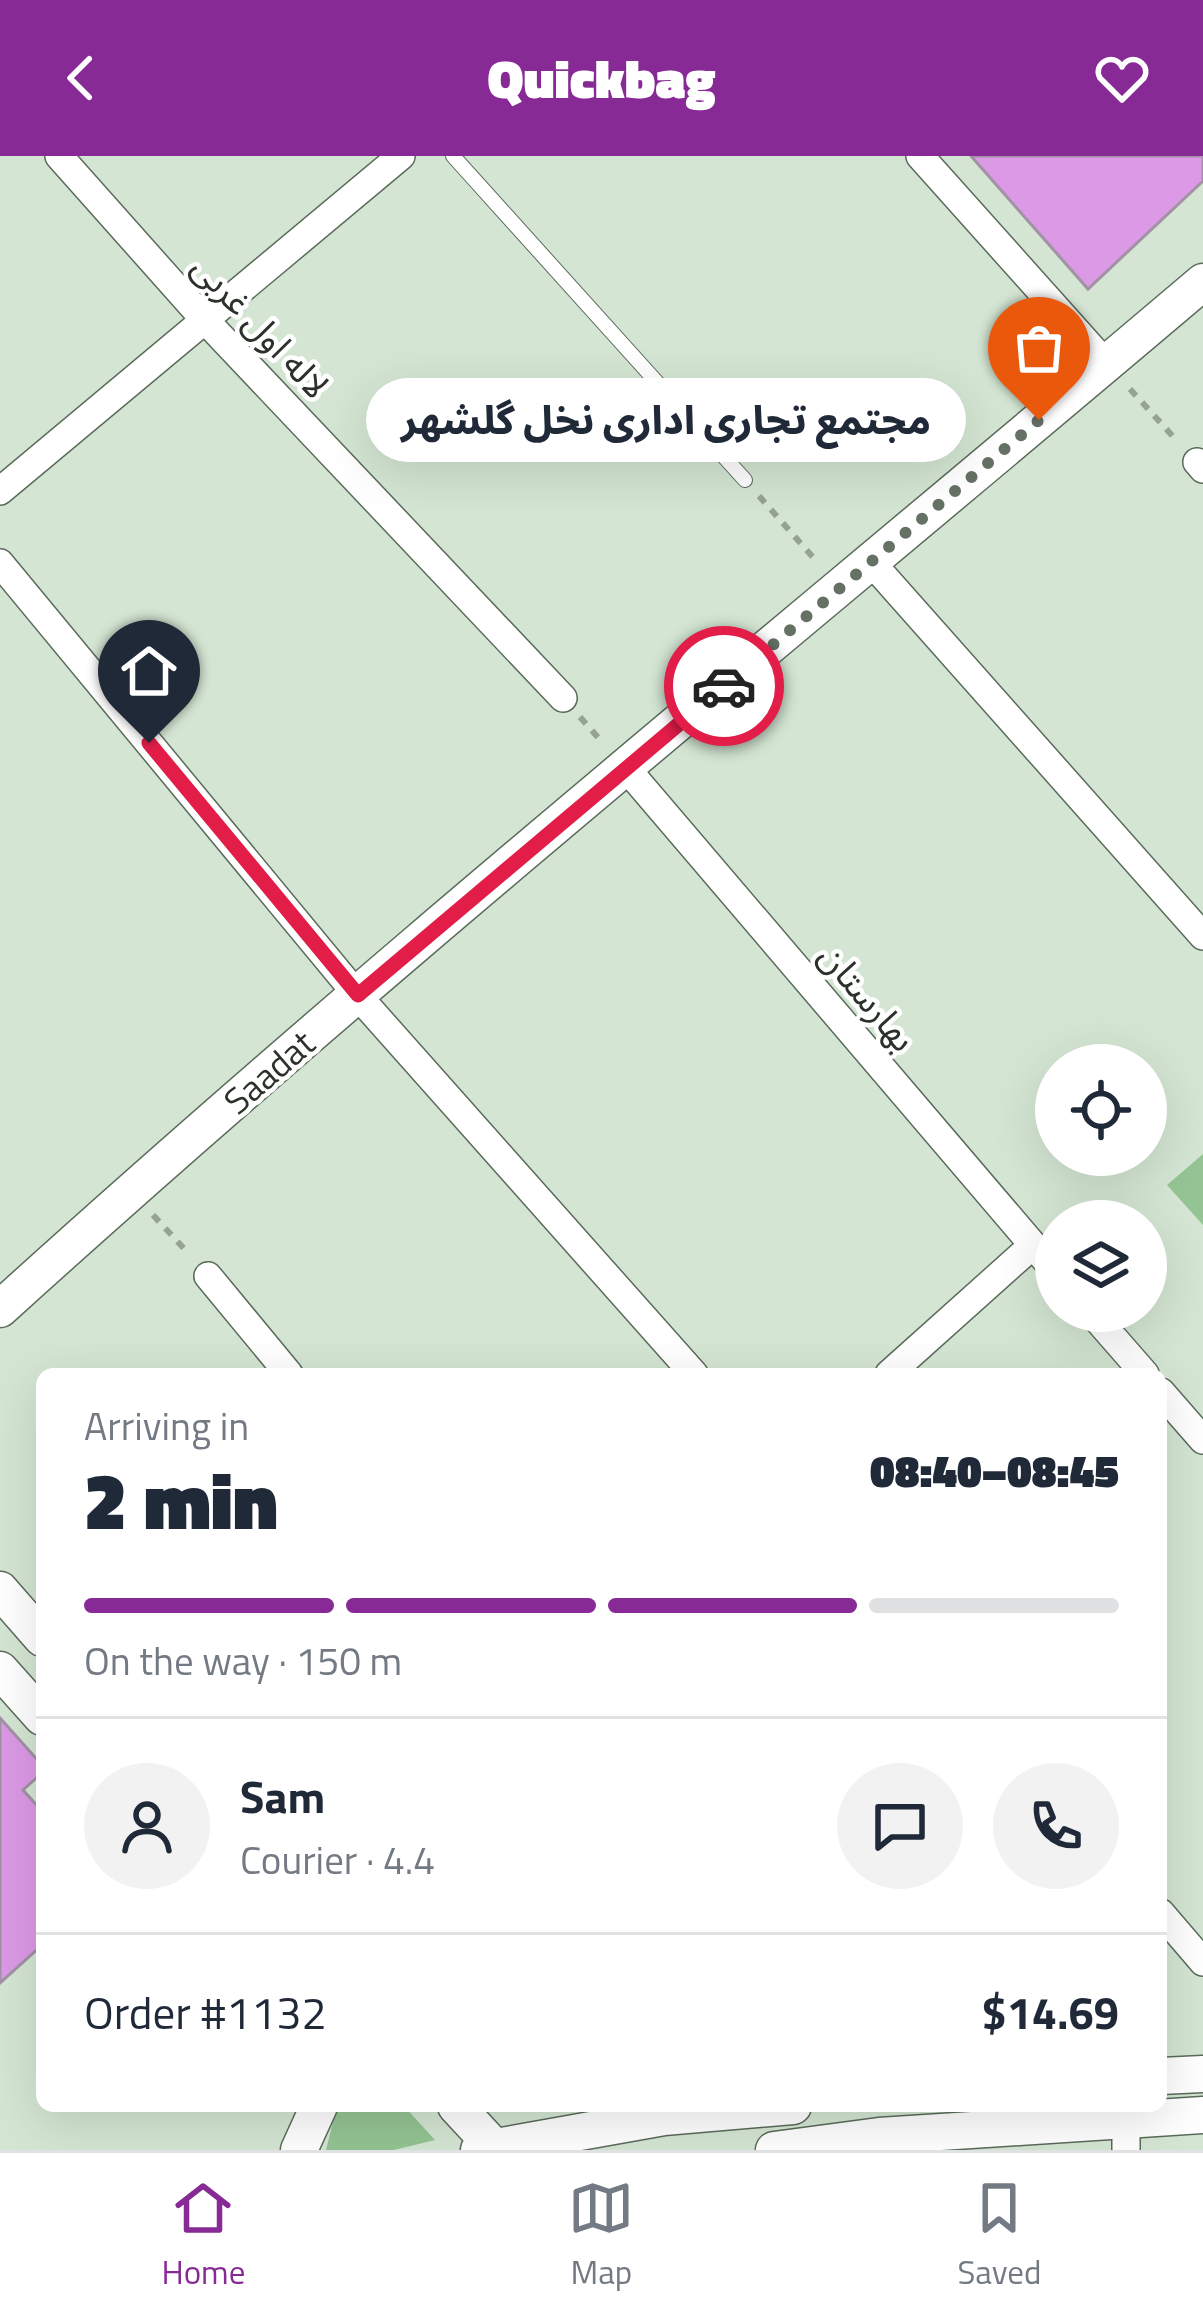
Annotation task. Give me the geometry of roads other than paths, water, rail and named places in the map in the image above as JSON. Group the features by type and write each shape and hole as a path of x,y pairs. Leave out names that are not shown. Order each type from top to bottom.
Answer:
{"street":[{"name":"لاله اول غربی","path":"59,156 204,319 563,698"},
{"path":"0,491 401,156"},
{"path":"920,156 1106,364"},
{"name":"Saadat","path":"0,1309 358,995 1203,282"},
{"path":"871,562 1203,936"},
{"path":"0,563 358,995 689,1368"},
{"name":"بهارستان","path":"626,768 1035,1247"},
{"path":"896,1368 1033,1245"},
{"path":"208,1276 284,1368"},
{"path":"1108,1332 1140,1368"},
{"path":"1167,1399 1203,1440"},
{"path":"0,1590 36,1632"},
{"path":"0,1670 36,1711"},
{"path":"1167,1920 1203,1962"},
{"path":"1167,2076 1203,2074"},
{"path":"299,2150 316,2112"},
{"path":"460,2112 486,2148 664,2117 723,2112"},
{"path":"773,2150 1126,2135 1203,2115"}],"lane":[{"path":"453,156 745,481"}],"place":[{"name":"مجتمع تجاری اداری نخل گلشهر","path":"1039,420"}]}
